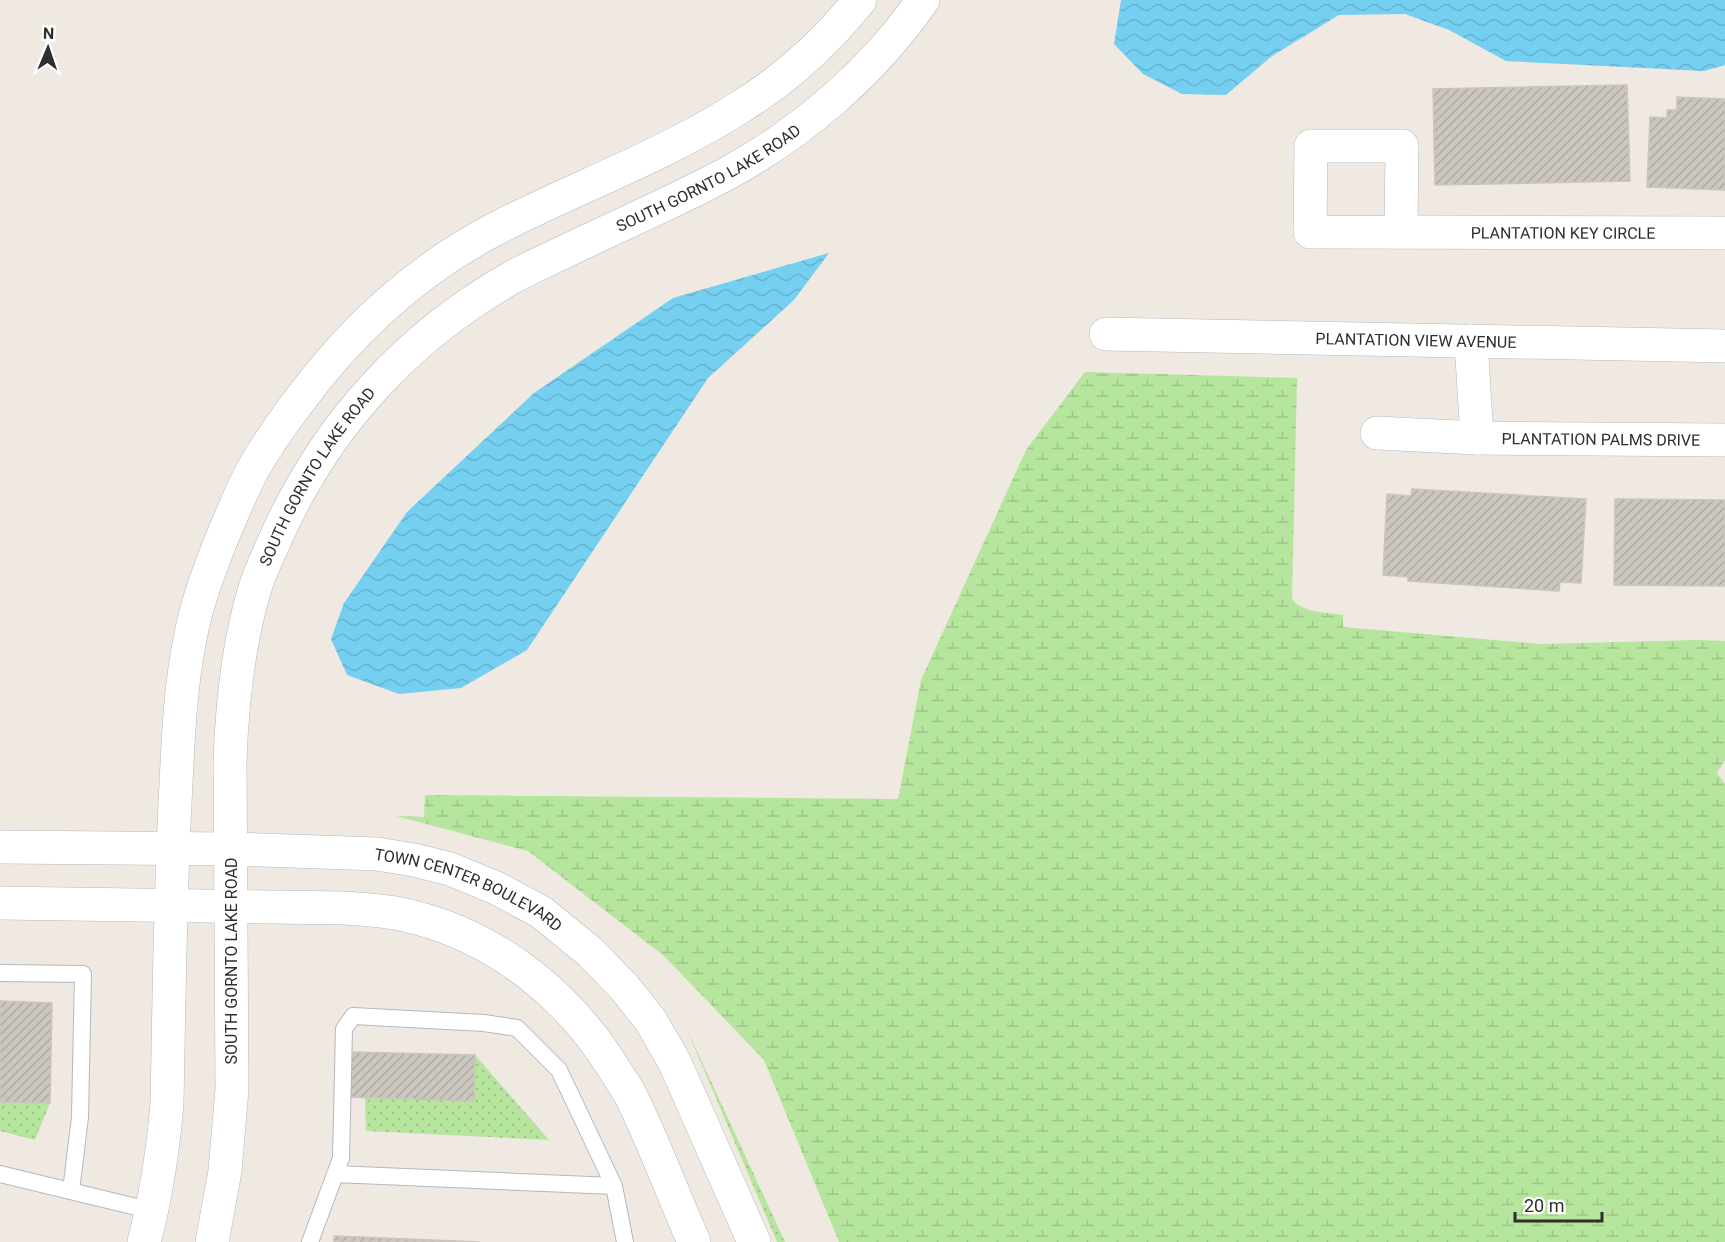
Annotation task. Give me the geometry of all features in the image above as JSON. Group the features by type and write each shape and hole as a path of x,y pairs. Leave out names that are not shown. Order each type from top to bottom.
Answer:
{"street":[{"path":"148,1227 165,1132 167,1104 170,906 180,705 186,660 198,605 229,522 252,471 276,432 342,346 396,296 428,271 462,247 500,226 693,134 737,109 771,86 799,62 840,23 860,0"},
{"name":"SOUTH GORNTO LAKE ROAD","path":"212,1242 225,1171 232,1089 230,849 231,722 235,683 243,636 255,588 284,521 308,475 331,438 358,404 420,342 455,314 513,276 729,172 770,147 809,118 858,75 886,47 923,0"},
{"name":"PLANTATION KEY CIRCLE","path":"1401,232 1725,233"},
{"name":"PLANTATION VIEW AVENUE","path":"1106,334 1725,346"},
{"path":"1471,341 1477,438"},
{"name":"PLANTATION PALMS DRIVE","path":"1377,433 1477,438 1725,440"},
{"name":"TOWN CENTER BOULEVARD","path":"0,847 230,849 377,854 450,869 487,884 541,912 597,959 624,987 651,1021 675,1063 753,1242"},
{"path":"0,903 346,908 381,911 417,918 458,932 498,951 535,977 571,1011 597,1042 630,1095 694,1242"}],"lane":[{"path":"0,973 83,974 80,1117 71,1191"},
{"path":"310,1242 341,1158 344,1029 353,1017 365,1017 484,1023 517,1028 559,1070 614,1186 625,1242"},
{"path":"0,1174 71,1191 148,1227"},
{"path":"335,1174 614,1186"}],"green space":[{"path":"1085,372 1297,378 1292,598 1301,607 1307,609 1343,615 1343,627 1540,644 1725,641 1725,760 1717,773 1725,784 1725,1242 839,1242 764,1060 664,956 528,851 396,816 424,817 425,795 898,799 921,680 1026,450"},
{"path":"685,1025 785,1242 777,1242"},
{"path":"475,1055 549,1140 366,1131 365,1098 474,1101"},
{"path":"0,1102 50,1103 35,1140 0,1131"}],"water":[{"path":"1121,0 1725,0 1725,65 1704,71 1506,61 1449,30 1405,14 1339,15 1272,56 1226,95 1182,94 1143,74 1114,44"},
{"path":"829,253 794,300 708,378 527,650 461,688 399,694 347,675 331,639 344,603 407,512 534,393 673,298"}],"building":[{"path":"1627,85 1630,181 1435,185 1433,89"},
{"path":"1677,97 1725,99 1725,190 1647,187 1650,117 1667,118 1667,110 1677,110"},
{"path":"1412,489 1586,499 1581,583 1560,582 1559,591 1408,581 1408,577 1383,575 1387,494 1411,496"},
{"path":"1615,499 1725,500 1725,586 1614,585"},
{"path":"0,1001 52,1003 50,1103 0,1102"},
{"path":"350,1052 475,1055 474,1101 349,1097"},
{"path":"334,1236 480,1242 334,1242"}]}
